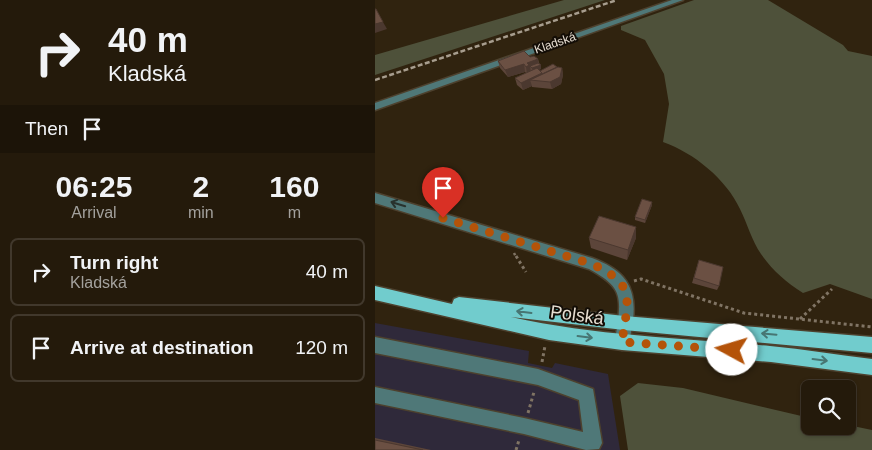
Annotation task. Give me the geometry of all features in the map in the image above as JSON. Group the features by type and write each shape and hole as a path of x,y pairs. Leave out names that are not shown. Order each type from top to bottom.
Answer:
{"main road":[{"name":"Polská","path":"375,293 549,333 622,342 771,354 872,367"},
{"name":"Polská","path":"399,298 624,324 872,345"}],"street":[{"name":"Kladská","path":"375,107 679,0"},
{"path":"375,198 592,264 613,274 623,285 628,301 622,342"},
{"path":"375,345 539,377 587,395 593,447 524,426 375,395"}],"path":[{"path":"511,239 515,255 526,272"},
{"path":"623,285 641,279 745,313 872,327"},
{"path":"800,319 832,289"},
{"path":"516,450 539,377 545,346"}],"shaded area":[{"path":"375,323 529,351 528,363 552,368 555,363 608,374 620,450 375,450"}],"green space":[{"path":"564,0 605,0 375,75 375,55"},
{"path":"694,0 768,0 843,45 848,51 872,56 872,299 830,284 803,293 791,285 775,271 761,254 734,198 718,178 697,160 663,142 669,104 664,74 645,40 621,30 621,26"},
{"path":"638,383 683,388 801,416 801,435 856,435 856,427 872,430 872,450 628,450 620,396"}],"building":[{"path":"376,9 383,22 375,24"},
{"path":"524,51 530,57 534,56 538,59 527,63 529,65 526,67 524,64 505,70 498,61"},
{"path":"538,63 541,65 532,68 530,66"},
{"path":"553,64 557,67 542,74 540,71"},
{"path":"558,67 562,68 560,77 550,82 530,80"},
{"path":"537,68 542,73 521,83 515,78"},
{"path":"642,199 652,202 645,220 635,217"},
{"path":"599,216 636,227 628,250 589,238"},
{"path":"699,260 723,267 719,286 694,278"},
{"path":"375,440 423,450 375,450"}],"railway":[{"path":"375,80 617,0"}],"route":[{"path":"443,218 592,264 613,274 623,285 628,301 622,342 732,350"}]}
